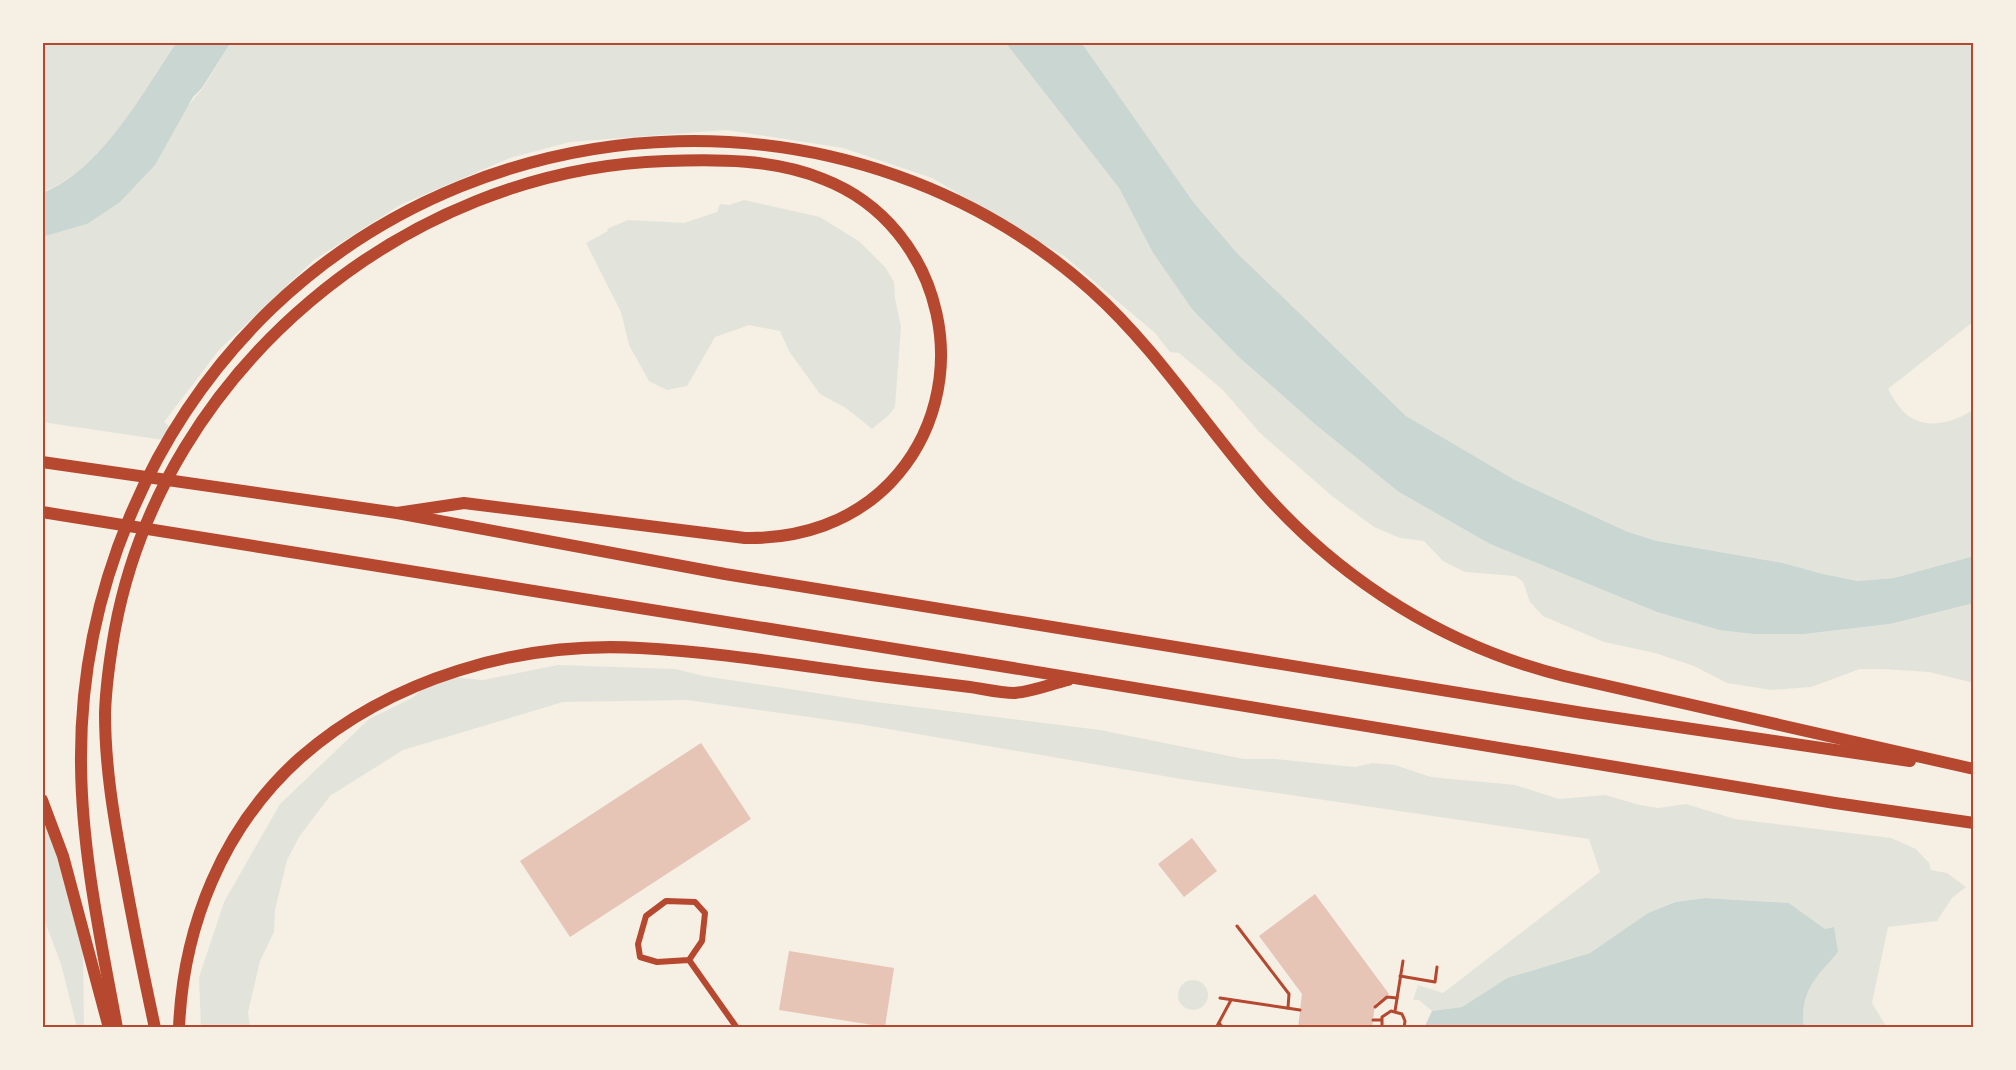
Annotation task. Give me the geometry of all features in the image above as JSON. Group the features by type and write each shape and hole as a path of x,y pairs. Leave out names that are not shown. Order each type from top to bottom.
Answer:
{"highway":[{"path":"117,1028 84,829 82,722 87,675 100,606 111,568 142,488 171,433 206,382 238,344 300,283 376,228 439,195 488,175 539,159 619,145 691,141 764,145 802,150 903,178 934,190 982,214 1027,241 1059,264 1115,312 1141,339 1262,490 1297,526 1342,566 1368,586 1445,633 1472,646 1534,669 1974,769"},
{"path":"155,1028 131,911 107,769 105,713 116,626 129,571 138,545 162,490 190,438 244,367 286,321 332,282 377,252 410,232 468,204 527,184 621,164 693,160 763,165 820,177 839,185 876,210 905,241 925,277 935,307 941,338 940,377 930,416 914,451 890,483 860,507 831,524 798,534 754,538 464,503 397,513"},
{"path":"42,462 397,513 725,574 1583,713 1840,752 1974,769"},
{"path":"42,512 1835,803 1974,823"},
{"path":"179,1028 185,969 196,922 215,873 241,826 272,786 328,734 372,706 423,683 512,658 556,651 607,647 708,654 1015,693 1075,678"},
{"path":"42,800 63,856 109,1028"}],"street":[{"path":"666,901 695,903 705,913 702,941 689,960 657,962 640,957 638,944 646,916 666,901"},
{"path":"689,960 737,1028"}],"path":[{"path":"1237,926 1289,994 1288,1008"},
{"path":"1395,1011 1403,961"},
{"path":"1400,976 1435,982 1437,967"},
{"path":"1220,998 1300,1010"},
{"path":"1375,1006 1387,998 1397,998"},
{"path":"1216,1028 1231,1000"},
{"path":"1382,1028 1381,1020 1388,1012 1395,1011 1404,1017 1404,1028"},
{"path":"1373,1020 1381,1020"},
{"path":"1219,1023 1223,1028"}],"shaded area":[{"path":"42,42 177,42 135,106 102,149 64,182 42,192"},
{"path":"177,42 231,42 202,88 193,97 155,165 120,202 87,224 42,237 42,193 64,182 102,149 135,106"},
{"path":"231,42 1005,42 1119,188 1152,251 1399,492 1490,544 1657,612 1754,634 1804,634 1890,624 1974,603 1974,683 1929,672 1860,669 1811,687 1771,690 1727,683 1694,666 1655,653 1604,642 1543,616 1530,602 1523,582 1515,576 1465,572 1443,561 1424,541 1400,538 1374,527 1332,496 1260,433 1223,390 1179,353 1170,352 1155,333 1064,256 932,178 843,148 726,130 570,142 510,158 400,205 314,260 219,350 164,422 175,431 170,441 42,422 42,237 87,224 203,88"},
{"path":"1005,42 1081,42 1194,203 1237,253 1406,416 1515,480 1628,532 1657,541 1783,563 1858,581 1894,578 1974,556 1974,603 1890,624 1804,634 1754,634 1720,630 1657,612 1490,544 1399,492 1315,424 1239,357 1192,309 1152,251 1119,188"},
{"path":"1081,42 1974,42 1974,321 1888,389 1899,407 1917,421 1947,422 1974,409 1974,556 1894,578 1859,581 1783,563 1657,541 1628,532 1515,480 1406,416 1237,253 1194,203"},
{"path":"744,200 820,217 860,242 885,267 894,282 901,327 895,407 872,429 846,408 820,394 789,351 780,331 749,325 715,337 687,386 667,390 649,381 629,345 621,312 586,243 608,231 607,229 628,220 684,223 717,212 720,204 729,205"},
{"path":"558,665 675,669 704,676 868,701 1100,730 1244,759 1275,759 1355,767 1372,763 1395,765 1431,777 1515,785 1559,799 1605,795 1658,808 1686,804 1735,819 1891,838 1916,849 1929,863 1931,870 1947,873 1966,887 1952,898 1937,921 1888,927 1872,1003 1886,1026 1893,1028 1809,1028 1803,1023 1803,1011 1808,992 1817,976 1838,952 1825,929 1789,903 1705,898 1674,902 1648,913 1590,953 1507,978 1462,1007 1432,1011 1419,1000 1413,1000 1418,985 1443,993 1600,872 1589,839 1181,779 859,724 687,700 563,702 403,750 330,796 299,837 287,860 275,910 274,932 260,961 248,1012 250,1028 201,1028 199,977 224,902 280,804 369,719 412,698 427,686 452,677 483,680"},
{"path":"42,811 52,833 83,951 84,1028 77,1028 61,964 42,914"},
{"path":"1705,898 1789,903 1825,929 1834,927 1838,952 1817,976 1805,1001 1803,1023 1809,1028 1424,1028 1432,1011 1462,1007 1507,978 1590,953 1648,913 1675,902"},
{"path":"1193,980 1204,984 1208,995 1204,1006 1193,1010 1182,1006 1178,995 1182,984"}],"building":[{"path":"701,743 751,819 570,937 520,861"},
{"path":"1192,838 1217,871 1184,897 1158,864"},
{"path":"1315,894 1389,994 1375,1004 1372,1028 1298,1028 1302,994 1259,936"},
{"path":"789,951 894,968 885,1027 779,1010"}]}
